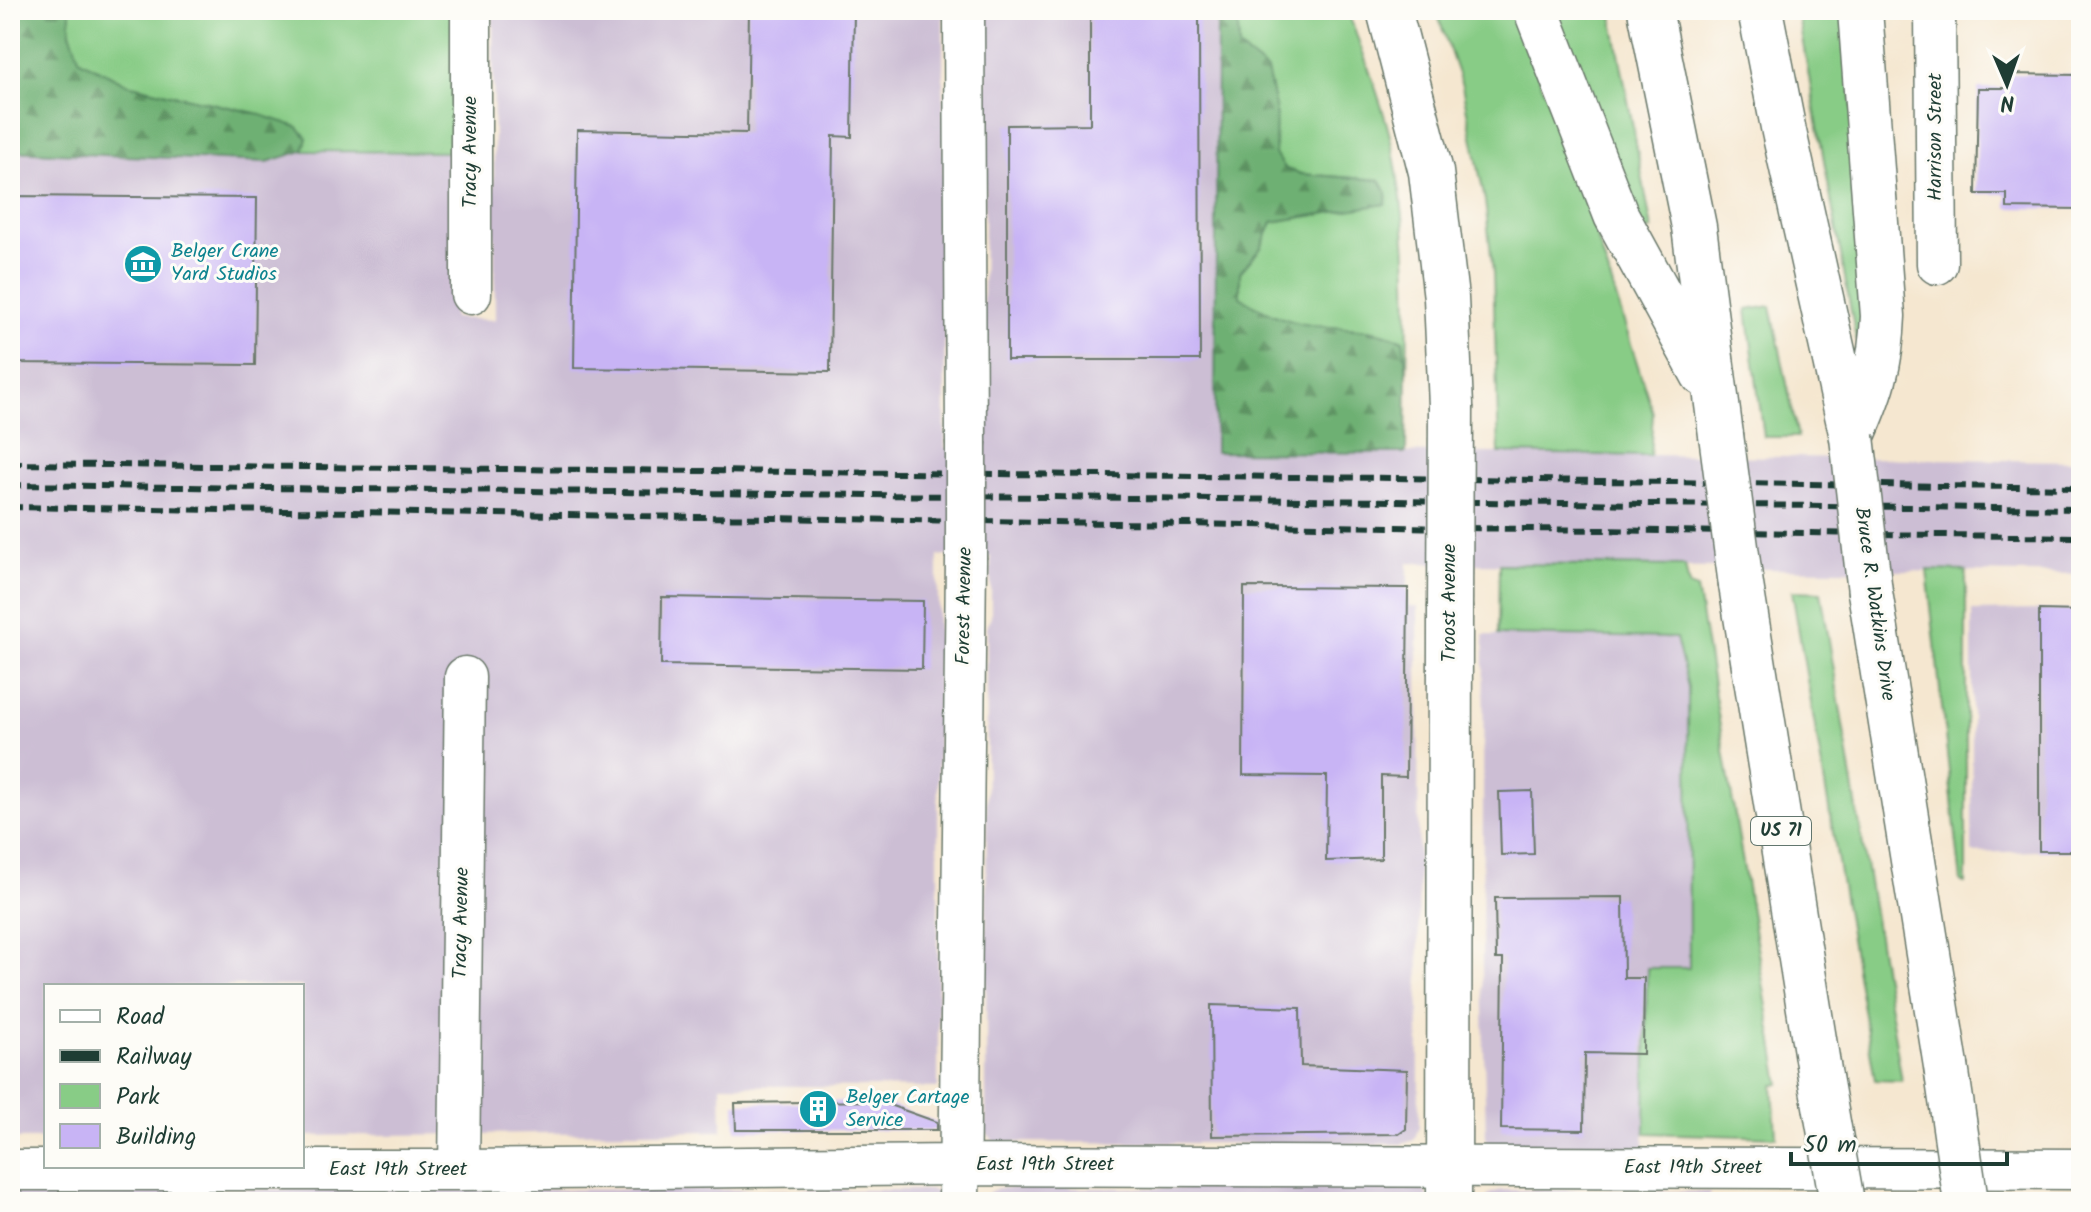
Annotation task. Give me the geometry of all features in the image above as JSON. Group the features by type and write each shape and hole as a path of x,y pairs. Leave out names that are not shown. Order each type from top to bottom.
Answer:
{"main road":[{"name":"Troost Avenue","path":"1389,10 1431,172 1446,298 1451,406 1449,1184"},
{"path":"1536,10 1616,215 1718,416"},
{"name":"US 71","path":"1650,10 1694,227 1741,585 1842,1202"},
{"name":"Bruce R. Watkins Drive","path":"1760,10 1852,437 1870,592 1966,1202"},
{"path":"1852,437 1871,395 1881,355 1883,316 1860,10"}],"street":[{"name":"Tracy Avenue","path":"471,10 471,294"},
{"name":"Forest Avenue","path":"959,1183 966,559 964,10"},
{"name":"Harrison Street","path":"1935,10 1937,264"},
{"name":"Tracy Avenue","path":"459,1170 465,677"},
{"name":"East 19th Street","path":"10,1170 459,1170 959,1183 1449,1184 2081,1169"}],"shaded area":[{"path":"493,10 943,10 945,448 981,448 987,10 1217,10 1215,452 2081,461 2081,574 1408,563 1408,606 1418,607 1419,1127 1414,1140 1402,1144 995,1142 986,1132 987,626 991,616 991,557 938,556 938,1088 721,1085 722,1131 304,1136 304,984 44,984 44,1139 10,1139 10,151 267,162 303,151 452,152 453,318 495,320"},
{"path":"2039,610 2039,851 1972,853 1972,611"},
{"path":"1484,635 1676,638 1688,687 1689,969 1647,969 1644,1148 1502,1147 1490,1144 1486,1139 1482,966"},
{"path":"998,1188 1416,1188 1424,1190 1432,1202 985,1202 989,1192"},
{"path":"10,1189 932,1190 937,1192 940,1202 10,1202"},
{"path":"1501,1190 1710,1192 1710,1202 1485,1202 1489,1194"}],"green space":[{"path":"10,10 70,10 70,32 80,60 127,84 255,113 298,127 307,138 303,151 267,162 10,151"},
{"path":"70,10 452,10 452,152 303,151 307,138 255,113 126,84 79,60 70,32"},
{"path":"1217,10 1237,10 1239,48 1267,70 1276,111 1275,154 1286,169 1301,174 1380,180 1387,193 1386,204 1272,222 1261,248 1240,272 1240,297 1267,312 1297,322 1370,331 1403,340 1407,375 1406,453 1215,452"},
{"path":"1237,10 1347,10 1380,101 1400,192 1406,252 1407,375 1403,340 1370,330 1296,322 1267,312 1240,297 1240,272 1261,248 1272,222 1385,204 1380,180 1301,174 1286,169 1275,154 1275,133 1239,48"},
{"path":"1436,10 1512,10 1573,162 1653,413 1650,456 1499,453 1493,273 1485,201 1462,86"},
{"path":"1554,10 1611,10 1652,229 1638,233"},
{"path":"1797,10 1844,10 1871,334 1856,339"},
{"path":"1771,306 1798,437 1764,437 1747,310"},
{"path":"1499,564 1685,566 1689,586 1697,589 1780,1084 1773,1085 1776,1137 1645,1133 1647,968 1689,968 1688,687 1676,638 1498,635"},
{"path":"1927,570 1966,571 1966,883 1961,882"},
{"path":"1792,591 1821,592 1902,1081 1875,1080"}],"building":[{"path":"749,10 854,10 852,137 833,136 830,372 574,368 577,130 747,133"},
{"path":"1090,10 1199,10 1200,360 1007,360 1007,125 1090,124"},
{"path":"2006,74 2081,75 2081,209 2007,208 2007,194 1976,194 1978,88 2006,88"},
{"path":"10,196 257,198 255,365 10,363"},
{"path":"1244,587 1408,588 1406,777 1381,776 1381,859 1326,861 1327,776 1243,775"},
{"path":"662,597 923,601 922,669 661,665"},
{"path":"2039,610 2081,611 2081,851 2039,851"},
{"path":"1532,791 1534,854 1501,855 1499,792"},
{"path":"1623,897 1624,978 1644,978 1643,1054 1585,1053 1584,1130 1501,1129 1503,959 1496,959 1495,898"},
{"path":"1211,1005 1300,1008 1301,1066 1407,1070 1406,1129 1399,1134 1212,1136"},
{"name":"Belger Cartage Service","path":"878,1101 937,1122 937,1130 736,1130 735,1103"}],"railway":[{"path":"10,464 2081,488"},
{"path":"10,485 2081,509"},
{"path":"10,507 2081,537"}],"place":[{"name":"Belger Crane Yard Studios","path":"143,264"},
{"name":"Belger Cartage Service","path":"818,1109"}]}
